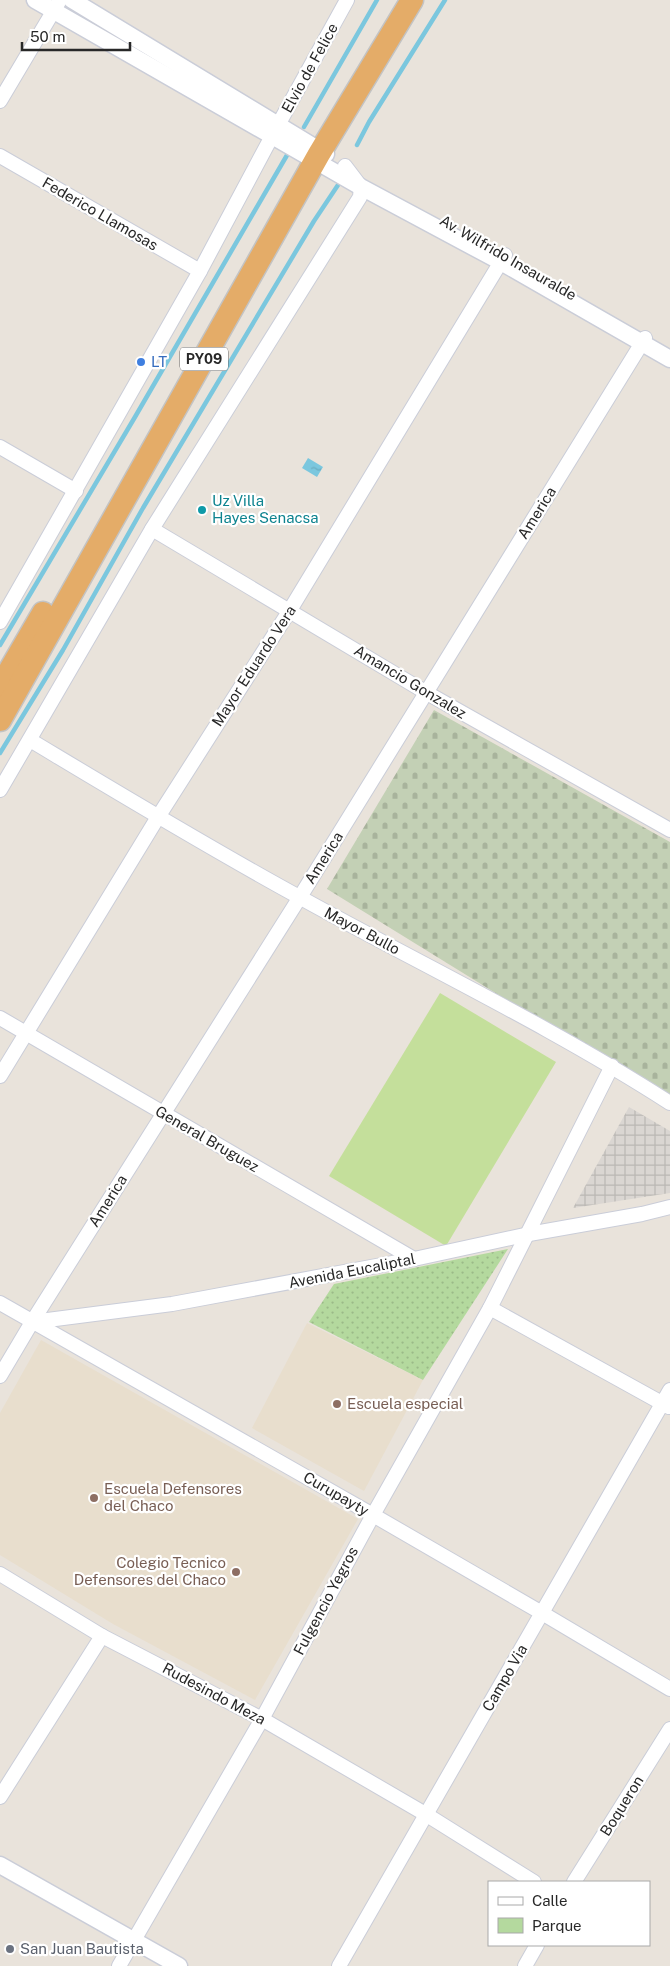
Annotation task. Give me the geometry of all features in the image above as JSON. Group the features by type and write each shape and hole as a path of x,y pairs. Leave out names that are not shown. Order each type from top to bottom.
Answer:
{"highway":[{"name":"PY09","path":"0,687 173,396 402,0"},
{"name":"PY09","path":"0,720 313,153 412,0"}],"street":[{"path":"35,0 57,6 249,123 275,130"},
{"path":"72,0 313,153 361,187 503,258"},
{"name":"Elvio de Felice","path":"0,622 200,271 347,0"},
{"path":"0,101 57,6"},
{"name":"Av. Wilfrido Insauralde","path":"313,153 345,166 643,340 670,352"},
{"name":"Federico Llamosas","path":"0,156 200,271"},
{"path":"0,790 152,529 360,197 361,187 345,166"},
{"name":"Mayor Eduardo Vera","path":"0,1076 158,816 290,610 503,258"},
{"path":"643,340 670,359"},
{"name":"America","path":"0,1376 32,1322 300,898 643,340"},
{"path":"0,447 76,491"},
{"name":"Amancio Gonzalez","path":"152,529 426,693 670,830"},
{"name":"Mayor Bullo","path":"30,740 300,898 612,1066 670,1103"},
{"name":"General Bruguez","path":"0,1018 414,1259"},
{"name":"Fulgencio Yegros","path":"119,1966 262,1719 373,1515 490,1308 529,1234 612,1066"},
{"name":"Avenida Eucaliptal","path":"32,1322 172,1304 414,1259 529,1234 642,1214 670,1207"},
{"name":"Curupayty","path":"0,1303 373,1515 670,1689"},
{"path":"490,1308 666,1406"},
{"name":"Campo Via","path":"339,1966 542,1613 666,1406 670,1390"},
{"name":"Rudesindo Meza","path":"0,1574 102,1636 262,1719 427,1815 532,1881"},
{"path":"0,1797 102,1636"},
{"name":"Boqueron","path":"575,1881 670,1729"},
{"path":"0,1864 133,1944"},
{"path":"0,1873 133,1944 179,1966"},
{"path":"525,1966 536,1946"}],"shaded area":[{"path":"629,1107 670,1131 670,1193 573,1208"},
{"name":"Escuela especial","path":"307,1323 423,1380 364,1491 252,1428"},
{"path":"41,1340 358,1519 255,1700 113,1624 0,1555 0,1413"}],"green space":[{"path":"434,710 670,842 670,1101 327,889"},
{"path":"440,993 556,1062 446,1246 329,1176"},
{"path":"508,1249 423,1380 309,1322 334,1284"}],"water":[{"path":"308,458 323,467 317,477 302,468"}],"waterway":[{"path":"304,127 377,0"},
{"path":"357,145 369,122 445,0"},
{"path":"0,645 290,150"},
{"path":"0,753 63,650 143,508 314,221 338,185"}],"place":[{"name":"LT","path":"141,362"},
{"name":"Uz Villa Hayes Senacsa","path":"202,510"},
{"name":"Escuela especial","path":"337,1404"},
{"name":"Escuela Defensores del Chaco","path":"94,1498"},
{"name":"Colegio Tecnico Defensores del Chaco","path":"236,1572"},
{"name":"San Juan Bautista","path":"10,1949"}]}
